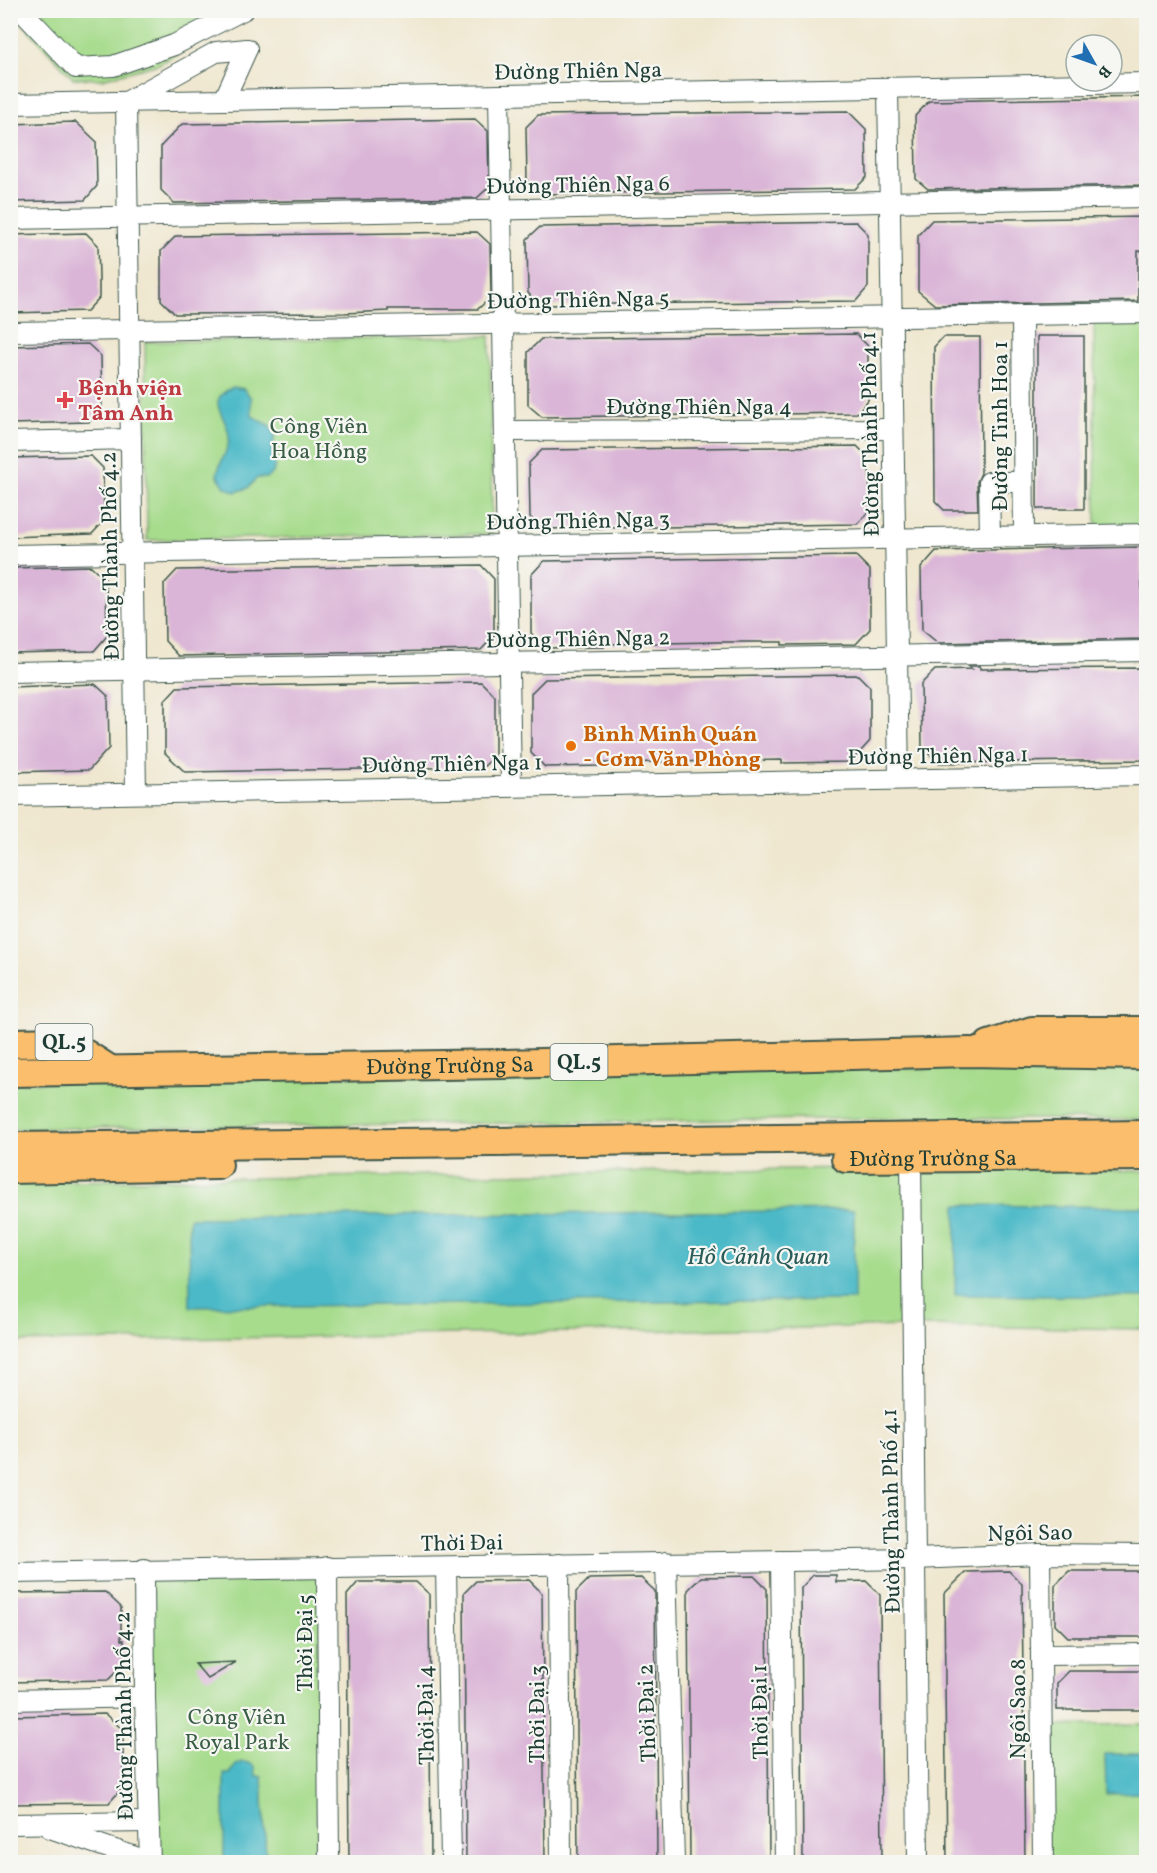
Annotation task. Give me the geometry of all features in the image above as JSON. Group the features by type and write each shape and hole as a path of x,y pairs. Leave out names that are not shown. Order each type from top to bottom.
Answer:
{"highway":[{"name":"Đường Trường Sa","path":"969,1052 1032,1031 1146,1031"},
{"name":"QL.5","path":"10,1043 66,1042 110,1070"},
{"name":"Đường Trường Sa","path":"10,1071 503,1064 969,1052 1146,1055"},
{"name":"Đường Trường Sa","path":"10,1147 1146,1135"},
{"name":"Đường Trường Sa","path":"687,1140 754,1158 1146,1155"},
{"name":"Đường Trường Sa","path":"10,1168 346,1161 404,1143"}],"street":[{"path":"21,10 76,68 113,66 174,45 243,10"},
{"path":"126,102 216,52 247,49 224,100"},
{"name":"Đường Thiên Nga","path":"10,104 1146,83"},
{"name":"Đường Thành Phố 4.1","path":"888,88 899,779"},
{"path":"499,95 511,786"},
{"name":"Đường Thành Phố 4.2","path":"126,102 136,793"},
{"name":"Đường Thiên Nga 6","path":"10,219 1146,197"},
{"name":"Đường Thiên Nga 5","path":"10,332 1146,313"},
{"name":"Đường Tinh Hoa 1","path":"1022,315 1024,536"},
{"name":"Đường Thiên Nga 4","path":"505,431 893,429"},
{"path":"10,442 131,439"},
{"path":"990,537 989,482 1023,482"},
{"name":"Đường Thiên Nga 3","path":"10,555 1146,534"},
{"name":"Đường Thiên Nga 2","path":"10,672 1146,651"},
{"name":"Đường Thiên Nga 1","path":"10,796 1146,775"},
{"name":"Đường Thành Phố 4.1","path":"911,1158 918,1863"},
{"name":"Ngôi Sao","path":"915,1559 1040,1554 1146,1555"},
{"name":"Ngôi Sao 8","path":"1040,1554 1043,1863"},
{"name":"Thời Đại","path":"10,1573 144,1569 915,1559"},
{"name":"Thời Đại 2","path":"666,1562 674,1863"},
{"name":"Thời Đại 1","path":"781,1562 785,1863"},
{"name":"Thời Đại 3","path":"559,1564 561,1863"},
{"name":"Thời Đại 4","path":"446,1566 451,1863"},
{"name":"Thời Đại 5","path":"327,1567 329,1863"},
{"name":"Đường Thành Phố 4.2","path":"144,1569 150,1862"},
{"path":"1041,1654 1146,1654"},
{"path":"10,1700 145,1697"},
{"path":"10,1824 148,1822"},
{"path":"36,1824 150,1862"}],"green space":[{"path":"11,11 256,11 159,64 102,79 73,78"},
{"path":"1146,313 1146,534 1096,535 1094,314"},
{"name":"Công Viên Hoa Hồng","path":"490,336 492,534 147,540 145,342"},
{"path":"722,1069 1146,1069 1146,1120 905,1118 11,1129 10,1083"},
{"path":"911,1167 1146,1171 1146,1329 912,1326 11,1342 10,1182"},
{"name":"Công Viên Royal Park","path":"327,1567 329,1862 150,1862 144,1570"},
{"path":"1146,1724 1146,1862 1043,1862 1042,1726"}],"water":[{"path":"233,387 244,389 251,398 252,416 269,425 275,434 272,452 276,461 273,473 266,478 257,478 248,488 235,492 225,487 217,475 229,439 226,423 219,410 219,398"},
{"path":"956,1205 1146,1207 1146,1297 955,1295"},
{"name":"Hồ Cảnh Quan","path":"854,1210 854,1300 190,1307 189,1218"},
{"path":"1105,1754 1146,1754 1146,1802 1140,1793 1106,1794"},
{"path":"243,1762 255,1767 256,1776 262,1776 266,1858 255,1859 253,1862 224,1860 224,1774 230,1774 236,1764"}],"building":[{"path":"1146,97 1146,185 928,189 916,179 915,116 929,101"},
{"path":"848,111 866,129 867,177 855,189 540,194 527,181 526,127 538,115"},
{"path":"475,119 488,131 489,187 477,198 174,203 161,190 161,146 182,124"},
{"path":"76,122 96,141 97,186 85,200 10,202 10,124"},
{"path":"1146,217 1146,251 1138,251 1138,301 935,305 918,291 918,235 932,220"},
{"path":"856,222 868,234 868,287 856,301 540,305 528,293 527,239 540,227"},
{"path":"477,232 490,244 491,297 478,309 388,309 388,311 345,313 175,314 161,300 161,251 176,236"},
{"path":"86,233 98,245 99,276 99,298 87,311 10,313 10,235"},
{"path":"856,334 868,346 868,400 857,413 542,417 528,405 528,352 541,339"},
{"path":"1037,336 1084,336 1084,509 1037,509"},
{"path":"943,337 980,337 981,473 977,482 978,510 944,510 935,501 934,347"},
{"path":"88,344 101,356 102,409 89,422 10,424 10,346"},
{"path":"857,446 869,458 870,511 857,524 542,529 530,517 529,463 542,450"},
{"path":"91,456 103,468 104,521 92,534 10,537 10,458"},
{"path":"1141,547 1142,598 1146,598 1146,639 938,643 922,630 921,568 936,551"},
{"path":"856,556 870,570 870,629 856,644 782,645 782,642 718,642 604,644 604,647 545,648 531,633 531,575 544,561"},
{"path":"481,565 494,579 494,636 481,650 179,656 165,641 164,584 177,570"},
{"path":"91,566 106,580 107,636 94,651 10,653 10,568"},
{"path":"968,666 980,666 980,669 1146,668 1146,760 939,763 922,748 921,684 935,670 972,669"},
{"path":"858,675 870,687 870,741 851,762 782,763 782,760 604,763 604,766 545,767 531,753 531,693 545,679"},
{"path":"481,682 495,696 495,756 483,767 185,772 165,753 165,700 177,687"},
{"path":"95,684 108,696 109,748 89,770 10,772 10,687"},
{"path":"1009,1571 1022,1584 1025,1863 947,1863 944,1594 966,1572"},
{"path":"1069,1571 1146,1571 1146,1637 1068,1637 1055,1624 1055,1585"},
{"path":"813,1575 836,1575 836,1582 866,1581 880,1595 882,1863 803,1863 801,1588"},
{"path":"754,1576 767,1589 769,1863 690,1863 688,1590 701,1577"},
{"path":"641,1578 655,1591 657,1863 578,1863 576,1592 589,1579"},
{"path":"529,1580 542,1593 545,1863 466,1863 464,1593 476,1581"},
{"path":"358,1582 416,1582 429,1594 431,1863 349,1863 347,1595"},
{"path":"105,1592 121,1607 121,1640 124,1640 124,1664 108,1680 10,1682 10,1593"},
{"path":"236,1662 208,1679 195,1664"},
{"path":"1069,1671 1146,1671 1146,1710 1057,1710 1057,1683"},
{"path":"105,1714 123,1730 123,1787 109,1803 10,1804 10,1716"}],"place":[{"name":"Bệnh viện Tâm Anh","path":"65,400"},
{"name":"Bình Minh Quán - Cơm Văn Phòng","path":"571,746"}]}
